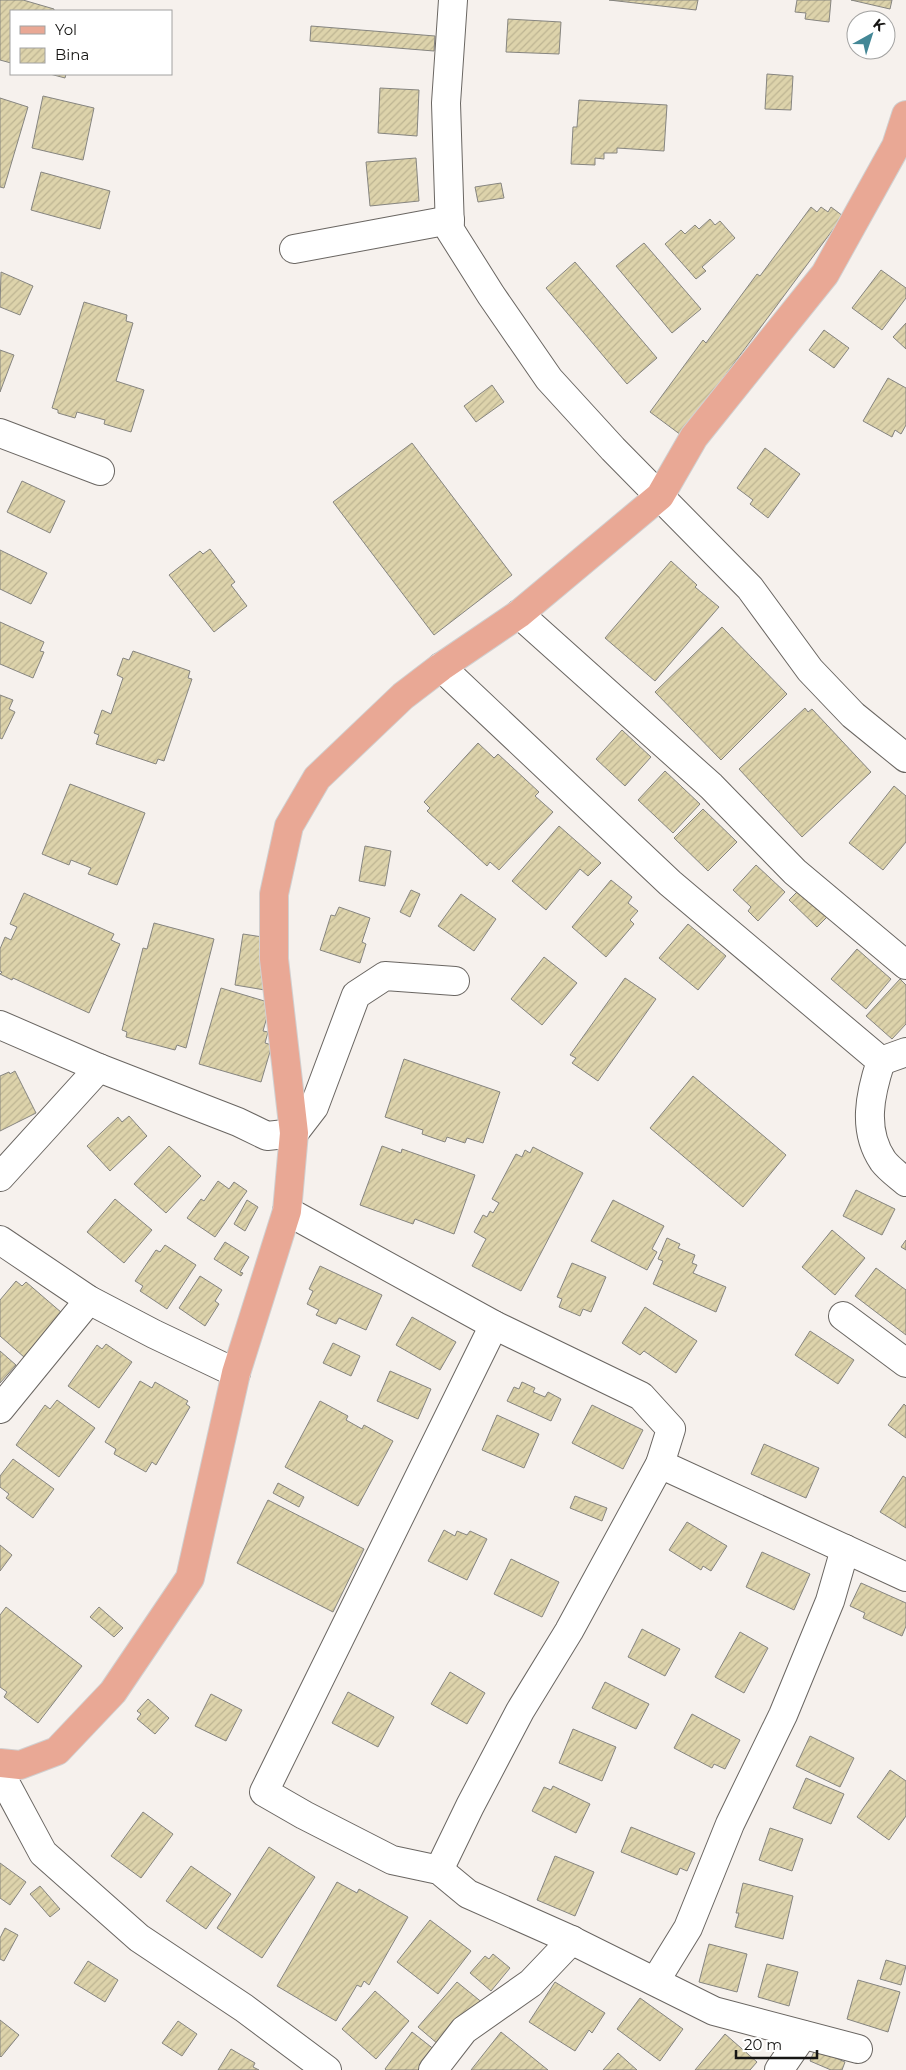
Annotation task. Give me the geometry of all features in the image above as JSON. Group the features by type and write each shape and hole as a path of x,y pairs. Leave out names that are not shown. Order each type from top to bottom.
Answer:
{"main road":[{"path":"0,1763 20,1765 57,1751 113,1692 190,1578 236,1373 287,1212 294,1133 274,959 274,894 289,826 317,778 403,696 441,667 519,614 660,496 694,437 825,274 901,146 906,116"}],"street":[{"path":"453,0 446,104 450,230 491,295 549,379 613,449 750,588 810,670 853,715 906,758"},
{"path":"294,250 450,220"},
{"path":"0,433 100,471"},
{"path":"519,614 710,786 795,872 906,965"},
{"path":"441,667 670,883 894,1057 875,1080 868,1118 874,1143 884,1162 906,1182"},
{"path":"0,1025 99,1068 238,1122 267,1136 294,1133 314,1107 356,995 385,976 455,981"},
{"path":"0,1177 99,1068"},
{"path":"287,1212 494,1325 641,1396 671,1429 660,1464 569,1631 520,1711 438,1870"},
{"path":"0,1240 89,1300 154,1334 236,1373"},
{"path":"0,1409 89,1300"},
{"path":"843,1316 906,1363"},
{"path":"494,1325 264,1792 304,1815 392,1860 438,1870 468,1894 572,1940 656,1980 714,2011 858,2048"},
{"path":"660,1464 906,1577"},
{"path":"656,1980 688,1928 730,1824 784,1715 830,1601 845,1549"},
{"path":"0,1773 43,1853 139,1938 244,2008 327,2070"},
{"path":"433,2070 464,2030 531,1983 572,1940"},
{"path":"779,2070 803,2035"}],"building":[{"path":"0,0 23,0 54,9 10,10 10,63 0,60"},
{"path":"609,0 698,0 696,10"},
{"path":"797,0 831,0 829,22 805,19 806,13 795,12"},
{"path":"851,0 892,0 890,9"},
{"path":"508,19 561,22 559,54 506,52"},
{"path":"311,26 435,36 434,51 310,41"},
{"path":"767,74 793,76 791,110 765,109"},
{"path":"54,75 66,75 65,78"},
{"path":"380,88 419,90 417,136 378,133"},
{"path":"43,96 94,108 83,160 32,148"},
{"path":"0,98 28,107 4,188 0,187"},
{"path":"579,100 667,105 664,151 617,148 617,153 604,153 604,159 595,158 595,165 571,164 573,127 577,127"},
{"path":"416,158 419,201 370,206 366,162"},
{"path":"41,172 110,191 100,229 31,210"},
{"path":"501,183 504,198 478,202 475,187"},
{"path":"811,207 817,212 821,207 828,212 831,207 843,216 681,435 650,412 703,340 706,343 757,274 760,276"},
{"path":"710,219 715,225 720,221 735,238 702,267 706,271 696,279 665,244 681,230 685,234 695,225 699,229"},
{"path":"644,243 701,309 672,333 616,266"},
{"path":"575,262 657,358 627,384 546,288"},
{"path":"881,270 906,288 906,298 882,330 852,308"},
{"path":"1,272 33,286 20,315 0,307"},
{"path":"84,302 127,315 126,321 133,323 116,381 144,390 131,432 104,424 105,420 77,412 75,418 58,413 58,410 52,408"},
{"path":"906,323 906,349 893,337"},
{"path":"824,330 849,348 834,368 809,350"},
{"path":"0,350 14,355 0,392"},
{"path":"888,378 906,388 906,425 901,434 895,430 892,437 863,421"},
{"path":"492,385 504,402 476,422 464,406"},
{"path":"412,443 512,575 434,635 333,502"},
{"path":"765,448 800,474 768,518 750,504 753,500 737,488"},
{"path":"22,481 65,501 50,533 7,512"},
{"path":"210,549 235,582 231,585 247,606 214,632 169,575 200,551 203,554"},
{"path":"0,550 47,573 31,604 0,589"},
{"path":"671,561 697,585 695,587 719,607 655,681 605,638"},
{"path":"0,622 44,642 40,651 44,652 33,678 0,664"},
{"path":"722,627 787,694 721,760 655,692"},
{"path":"133,651 190,671 188,678 192,679 164,761 158,759 156,764 96,744 99,735 94,733 102,710 111,714 123,678 117,675 123,658 129,660"},
{"path":"0,695 13,700 9,709 15,712 2,739 0,738"},
{"path":"805,708 808,712 812,709 871,772 802,837 739,769"},
{"path":"622,730 651,757 625,786 596,759"},
{"path":"478,743 494,758 498,754 539,792 535,796 553,812 499,870 490,862 487,866 427,811 430,808 424,802"},
{"path":"665,771 700,804 673,833 638,800"},
{"path":"70,784 145,813 117,885 88,874 91,868 71,860 69,865 42,854"},
{"path":"894,786 906,796 906,842 883,870 849,843"},
{"path":"703,809 737,842 708,871 674,838"},
{"path":"559,826 601,863 588,876 580,869 546,910 512,881"},
{"path":"365,846 391,851 385,886 359,881"},
{"path":"756,865 785,892 758,921 748,911 751,907 733,890"},
{"path":"611,880 632,897 628,903 638,911 630,920 634,924 606,957 572,927"},
{"path":"800,889 827,917 817,927 789,900"},
{"path":"411,890 420,894 410,917 400,912"},
{"path":"24,893 114,934 111,940 120,944 89,1013 13,978 12,980 0,974 2,972 0,971 0,949 5,937 11,940 17,927 10,924"},
{"path":"461,894 496,919 474,951 438,926"},
{"path":"339,907 370,918 362,942 366,944 360,963 320,950 331,915 335,916"},
{"path":"154,923 214,939 186,1048 177,1045 175,1050 126,1037 127,1032 122,1030 143,948 147,949"},
{"path":"688,924 726,956 698,990 659,958"},
{"path":"243,934 269,938 271,991 235,985"},
{"path":"857,949 891,979 866,1009 831,979"},
{"path":"544,957 577,983 542,1025 511,999"},
{"path":"625,978 656,999 598,1081 572,1063 576,1058 570,1055"},
{"path":"900,979 906,985 906,1024 892,1039 866,1016"},
{"path":"221,988 271,1003 263,1031 268,1032 265,1043 272,1045 261,1082 199,1064"},
{"path":"404,1059 500,1092 483,1143 467,1138 465,1143 447,1137 445,1142 422,1134 423,1130 385,1117"},
{"path":"15,1071 36,1113 0,1131 0,1076"},
{"path":"693,1076 786,1155 743,1207 650,1128"},
{"path":"129,1116 147,1136 110,1171 87,1146 118,1117 122,1122"},
{"path":"169,1146 201,1176 166,1213 134,1184"},
{"path":"382,1146 401,1153 402,1149 475,1175 454,1234 415,1219 413,1224 360,1205"},
{"path":"533,1147 583,1173 521,1291 472,1266 486,1239 474,1232 483,1215 487,1217 490,1211 493,1213 499,1203 492,1199 516,1154 522,1157 525,1150 530,1153"},
{"path":"218,1181 229,1189 234,1182 247,1191 215,1237 187,1218 201,1199 204,1201"},
{"path":"856,1190 895,1209 882,1235 843,1216"},
{"path":"115,1199 152,1230 124,1263 87,1232"},
{"path":"247,1200 258,1207 245,1231 234,1224"},
{"path":"613,1200 664,1226 652,1249 657,1252 647,1270 591,1241"},
{"path":"832,1230 865,1258 835,1295 802,1267"},
{"path":"667,1238 680,1244 678,1248 695,1255 692,1263 697,1265 693,1273 726,1287 716,1312 653,1284 663,1261 658,1259"},
{"path":"906,1240 906,1250 901,1247"},
{"path":"225,1242 249,1257 240,1272 243,1273 241,1276 214,1259"},
{"path":"165,1245 196,1265 167,1309 140,1291 143,1286 135,1281 156,1250 160,1252"},
{"path":"572,1263 606,1277 591,1312 583,1309 580,1316 559,1307 562,1299 557,1297"},
{"path":"320,1266 382,1295 366,1330 339,1318 336,1324 316,1315 319,1310 307,1304 313,1291 309,1289"},
{"path":"876,1268 906,1290 906,1335 855,1296"},
{"path":"200,1276 222,1290 215,1301 219,1304 205,1326 179,1308"},
{"path":"16,1281 22,1286 26,1282 62,1313 24,1357 0,1336 0,1300"},
{"path":"645,1307 697,1341 676,1373 644,1351 640,1355 622,1343"},
{"path":"412,1317 456,1342 440,1370 396,1345"},
{"path":"810,1331 854,1360 838,1384 795,1355"},
{"path":"333,1343 360,1356 351,1376 323,1363"},
{"path":"106,1344 132,1362 99,1408 68,1386 97,1345 102,1349"},
{"path":"0,1351 16,1365 0,1383"},
{"path":"390,1371 431,1389 418,1419 377,1401"},
{"path":"140,1381 152,1388 155,1382 188,1401 186,1404 190,1407 156,1465 152,1462 146,1472 114,1454 116,1449 105,1442"},
{"path":"522,1382 535,1388 533,1392 545,1397 548,1392 561,1399 551,1421 507,1401 514,1387 519,1389"},
{"path":"57,1400 95,1428 59,1477 16,1445 45,1405 50,1409"},
{"path":"320,1401 348,1416 346,1420 362,1429 364,1425 393,1441 358,1506 285,1467"},
{"path":"904,1404 906,1406 906,1438 888,1425"},
{"path":"592,1405 643,1430 623,1469 572,1443"},
{"path":"497,1415 539,1434 524,1468 482,1450"},
{"path":"764,1444 819,1468 806,1498 751,1474"},
{"path":"13,1459 54,1489 33,1518 6,1498 9,1494 0,1487 0,1476"},
{"path":"903,1476 906,1478 906,1528 880,1512"},
{"path":"278,1483 304,1497 299,1507 273,1493"},
{"path":"575,1496 607,1508 602,1521 570,1508"},
{"path":"268,1500 364,1549 333,1612 237,1563"},
{"path":"687,1522 727,1546 711,1571 703,1566 701,1570 669,1550"},
{"path":"444,1530 455,1536 457,1531 467,1535 470,1531 487,1539 467,1580 428,1561"},
{"path":"0,1545 12,1555 0,1571"},
{"path":"762,1552 810,1574 794,1610 746,1587"},
{"path":"511,1559 559,1582 542,1617 494,1594"},
{"path":"861,1583 906,1603 906,1626 902,1636 863,1618 865,1613 850,1606"},
{"path":"6,1607 82,1666 38,1723 4,1697 7,1692 0,1687 0,1615"},
{"path":"99,1607 123,1628 114,1637 90,1617"},
{"path":"642,1629 680,1649 665,1676 628,1657"},
{"path":"740,1632 768,1648 744,1693 715,1677"},
{"path":"450,1672 485,1693 467,1724 431,1704"},
{"path":"605,1682 649,1704 636,1729 592,1708"},
{"path":"348,1692 394,1717 378,1747 332,1723"},
{"path":"211,1694 242,1710 226,1741 195,1726"},
{"path":"148,1699 169,1718 155,1734 137,1719 141,1714 137,1711"},
{"path":"692,1714 740,1740 725,1769 714,1764 712,1768 674,1748"},
{"path":"573,1729 616,1747 602,1781 559,1763"},
{"path":"810,1736 854,1758 840,1787 796,1766"},
{"path":"890,1770 906,1781 906,1816 889,1840 857,1817"},
{"path":"806,1778 844,1794 831,1824 793,1808"},
{"path":"553,1786 590,1804 576,1833 532,1811 544,1787 551,1790"},
{"path":"143,1812 173,1834 141,1878 111,1856"},
{"path":"631,1827 695,1853 687,1871 680,1868 677,1875 621,1852"},
{"path":"770,1828 803,1839 792,1871 759,1860"},
{"path":"269,1847 315,1877 262,1958 217,1928"},
{"path":"555,1856 594,1872 575,1916 537,1900"},
{"path":"0,1863 26,1882 10,1905 0,1898"},
{"path":"191,1866 231,1894 206,1929 166,1901"},
{"path":"337,1882 357,1893 359,1889 408,1917 369,1985 364,1981 361,1987 357,1985 336,2021 277,1986"},
{"path":"743,1883 793,1896 783,1939 735,1927 739,1913 736,1913"},
{"path":"40,1886 60,1909 50,1917 30,1894"},
{"path":"430,1920 471,1951 438,1994 397,1962"},
{"path":"5,1928 18,1935 4,1961 0,1959 0,1938"},
{"path":"709,1944 747,1954 737,1992 699,1982"},
{"path":"493,1954 510,1968 491,1991 470,1973 485,1956 489,1959"},
{"path":"886,1960 906,1966 901,1985 880,1979"},
{"path":"88,1961 118,1980 105,2002 74,1983"},
{"path":"767,1964 798,1972 789,2006 758,1997"},
{"path":"858,1980 900,1992 888,2032 847,2019"},
{"path":"457,1982 484,2004 445,2050 418,2027"},
{"path":"555,1982 605,2013 592,2033 589,2030 575,2051 529,2022"},
{"path":"375,1991 409,2021 376,2059 342,2029"},
{"path":"640,1998 683,2029 660,2061 617,2029"},
{"path":"0,2020 19,2035 1,2057 0,2056"},
{"path":"178,2021 197,2034 182,2056 162,2043"},
{"path":"412,2032 440,2054 428,2070 386,2070 385,2069"},
{"path":"501,2032 548,2070 471,2070"},
{"path":"725,2034 757,2062 750,2070 695,2070"},
{"path":"231,2049 255,2063 253,2067 259,2070 218,2070"},
{"path":"815,2049 845,2062 842,2070 831,2070 810,2061"},
{"path":"618,2053 637,2070 603,2070"}]}
